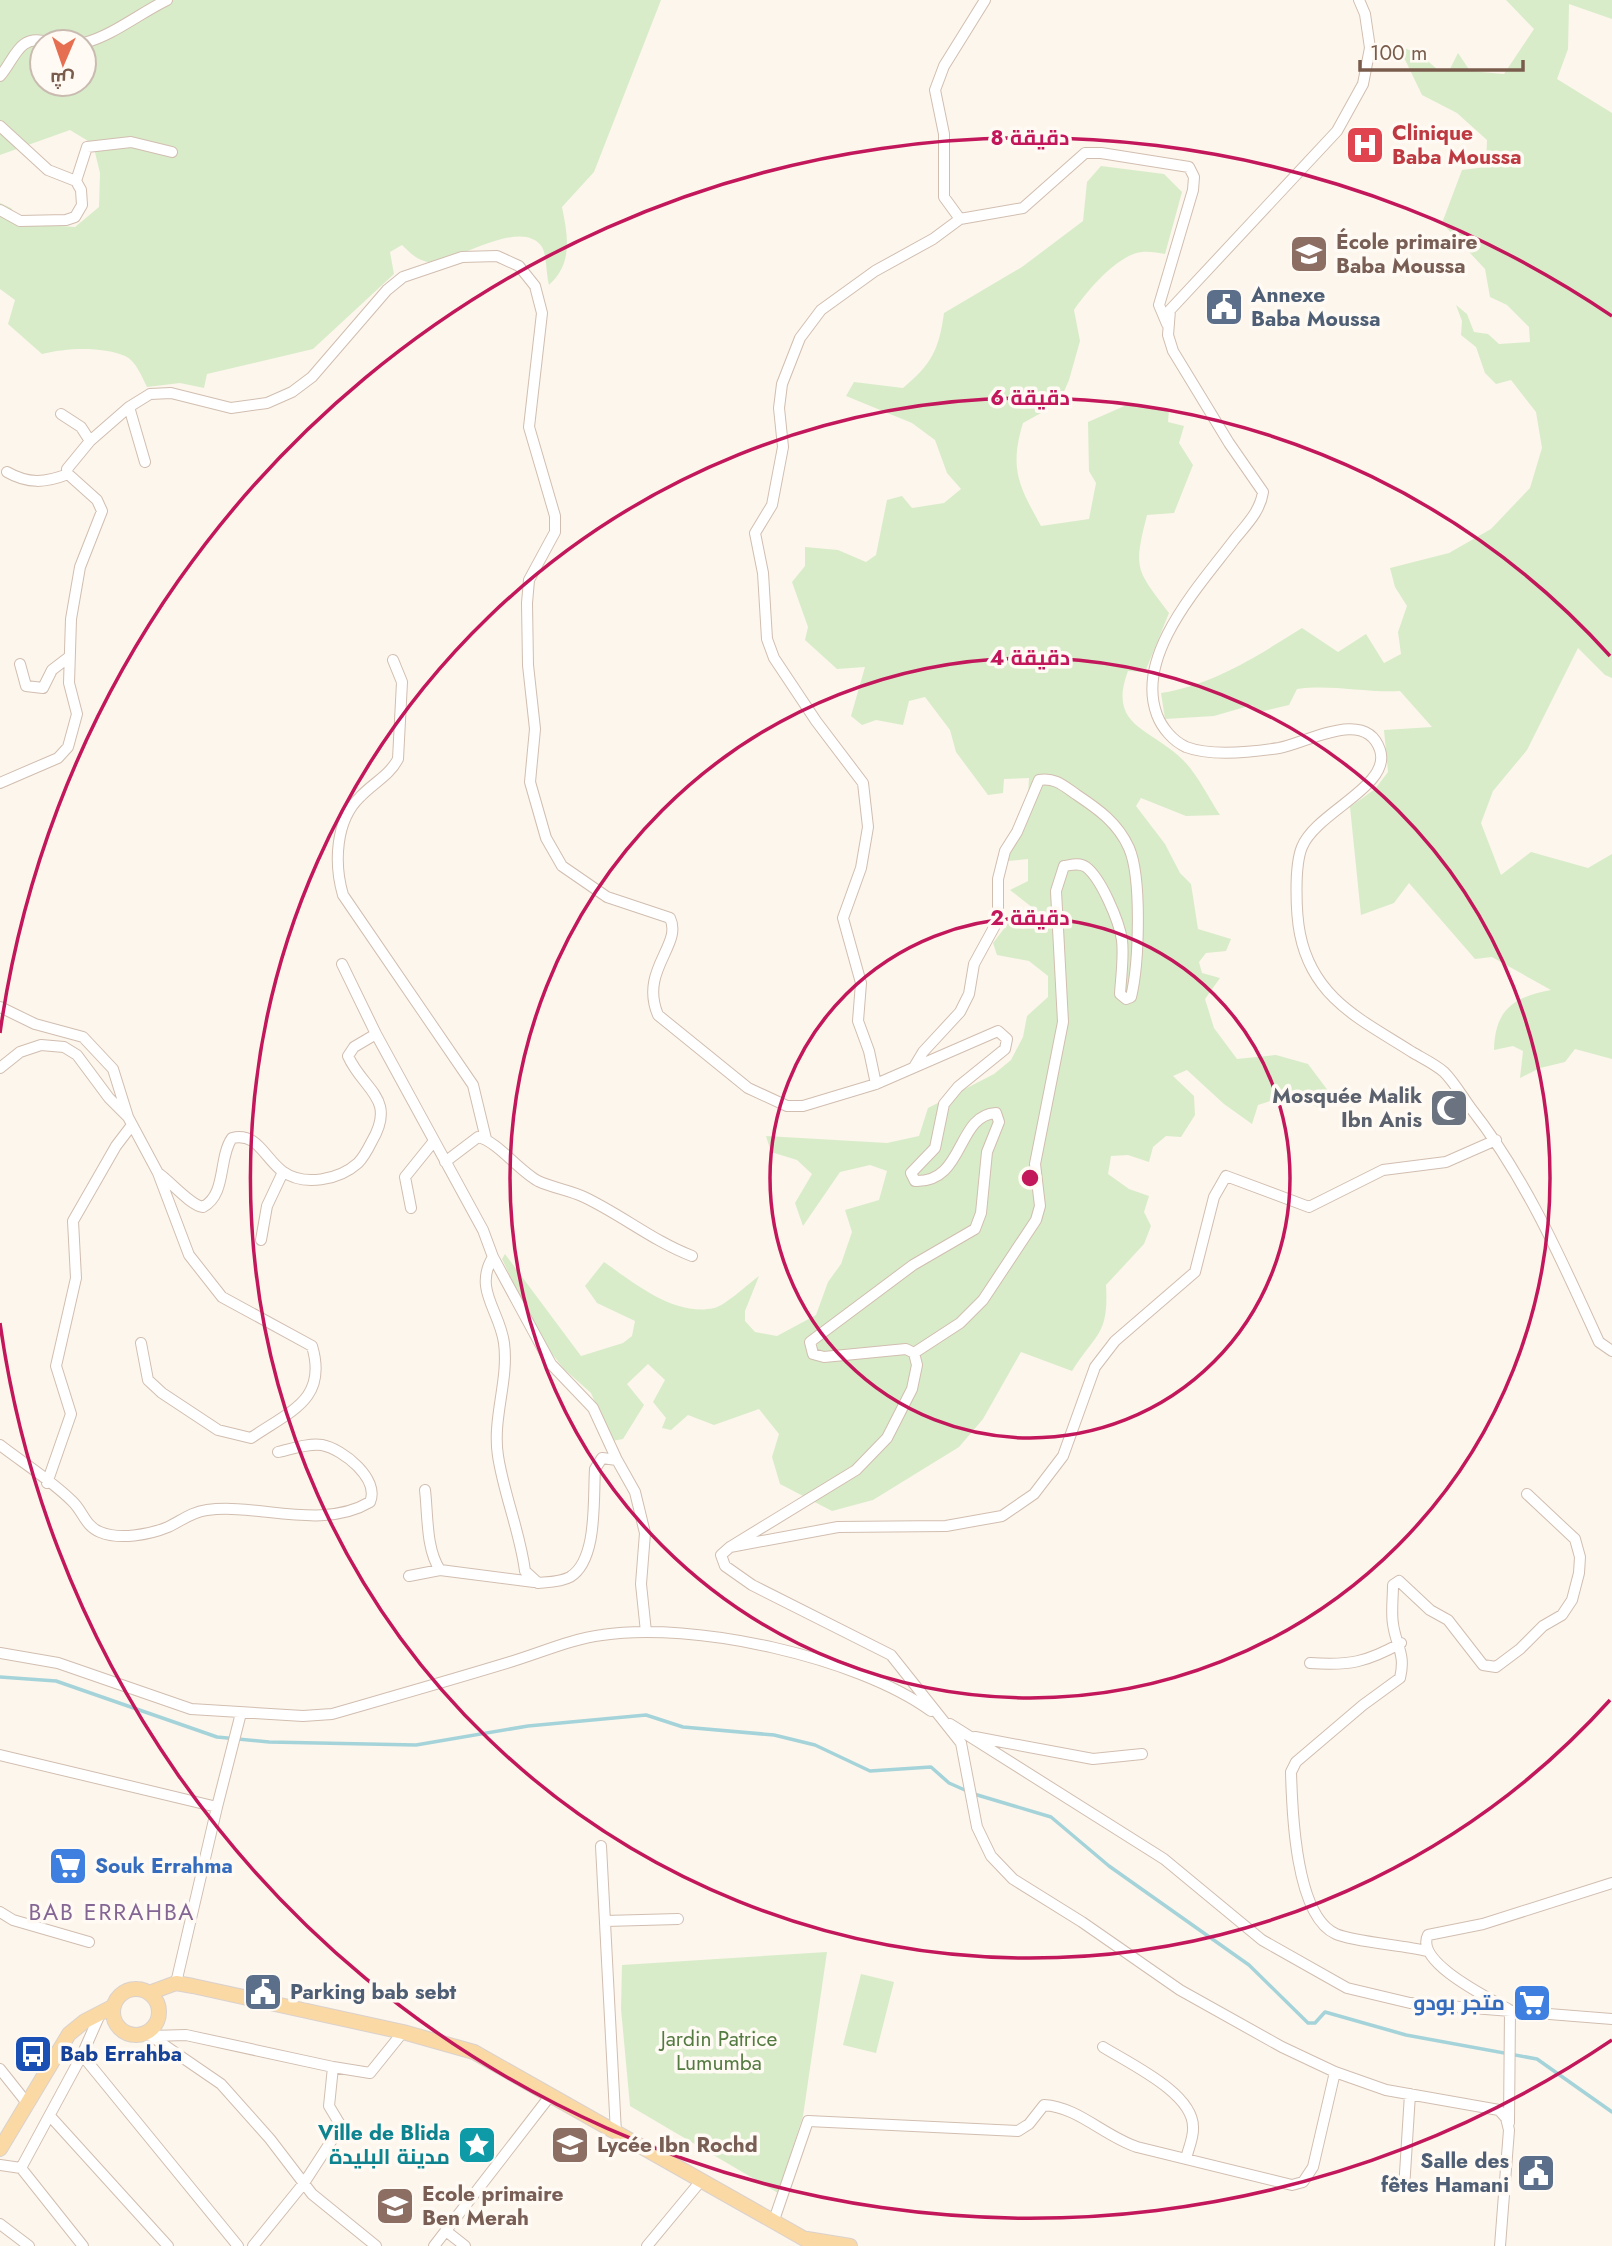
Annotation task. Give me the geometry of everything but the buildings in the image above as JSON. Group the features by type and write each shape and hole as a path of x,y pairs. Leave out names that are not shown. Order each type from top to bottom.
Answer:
{"main road":[{"path":"0,2149 69,2034 107,2009 128,1990 149,1993 176,1983 403,2032 474,2052 700,2182 811,2242 850,2246"},
{"path":"107,2009 120,2029 131,2035 147,2035 158,2021 157,2001 149,1993"}],"street":[{"path":"98,39 115,27 167,0"},
{"path":"960,219 944,197 944,134 935,90 944,66 985,0"},
{"path":"1168,327 1170,310 1193,283 1338,131 1363,84 1370,48 1365,13 1359,0"},
{"path":"0,76 17,50 28,40"},
{"path":"0,126 48,170 76,181 81,190 82,205 75,217 66,220 20,221 0,210"},
{"path":"76,181 87,147 131,142 172,152"},
{"path":"876,1084 869,1051 858,1021 862,983 843,918 861,868 868,827 863,783 816,721 774,658 767,639 763,573 755,533 772,505 783,447 779,408 782,384 800,338 821,310 875,271 933,239 960,219 1023,208 1085,153 1101,153 1188,167 1194,177 1193,190 1159,304 1174,351 1228,443 1263,492 1256,512 1180,611 1165,638 1153,685 1153,704 1159,720 1172,738 1188,747 1220,752 1282,747 1348,729 1367,733 1374,740 1382,758 1376,777 1327,814 1302,847 1297,885 1300,935 1320,985 1345,1009 1443,1072 1496,1140 1555,1245 1599,1342 1612,1352"},
{"path":"0,783 58,758 68,747 77,714 69,683 71,619 80,567 102,511 97,500 68,474 68,464 90,441 129,407 150,394 171,393 231,408 267,403 292,392 312,377 387,290 403,277 462,257 497,256 519,266 535,286 542,313 529,427 555,516 555,532 529,580 528,665 535,729 530,782 546,838 562,866 607,897 670,918 674,926 673,936 652,981 651,1000 658,1015 748,1088 787,1106 803,1105 876,1084 998,1031 1007,1039 1005,1049 958,1087 944,1104 935,1148 911,1173 915,1181 926,1181 941,1173 954,1160 970,1128 986,1113 996,1113 999,1122 987,1152 981,1213 975,1229 913,1265 810,1342 813,1354 824,1357 905,1349 914,1353"},
{"path":"129,407 145,462"},
{"path":"61,414 81,427 90,441"},
{"path":"7,472 21,480 33,482 52,481 68,474"},
{"path":"20,664 26,686 43,688 52,670 69,657"},
{"path":"393,660 402,682 398,759 392,770 358,799 344,823 338,877 343,895 472,1085 486,1139"},
{"path":"914,1067 923,1052 960,1012 969,994 974,964 998,920 998,879 1005,850 1017,832 1039,780 1056,780 1096,805 1128,846 1133,862 1137,911 1136,965 1131,997 1126,999 1120,995 1122,940 1116,918 1101,888 1085,867 1075,864 1064,866 1056,891 1063,1022 1035,1164 1040,1206 1036,1220 984,1300 960,1323 914,1353"},
{"path":"342,964 376,1034 483,1230 493,1257 551,1364 593,1408 635,1492 645,1533 641,1584 646,1632"},
{"path":"0,1007 35,1024 83,1037 113,1069 130,1121 158,1173 189,1255 222,1297 312,1346 318,1367 309,1398 251,1438 218,1430 162,1393 148,1380 141,1343"},
{"path":"158,1173 179,1188 194,1205 203,1207 218,1190 225,1148 232,1138 242,1136 250,1138 283,1172 310,1180 350,1171 362,1159 382,1125 382,1112 372,1088 348,1056 354,1046 376,1034"},
{"path":"0,1068 20,1052 41,1045 64,1047 77,1055 130,1121"},
{"path":"47,1483 71,1414 56,1366 76,1278 74,1221 130,1121"},
{"path":"445,1163 478,1137 486,1139 507,1159 538,1181 582,1196 627,1220 659,1243 692,1256"},
{"path":"730,1547 838,1527 946,1526 1002,1516 1034,1494 1063,1456 1095,1367 1115,1341 1195,1272 1214,1197 1226,1176 1309,1207 1383,1170 1446,1162 1496,1140"},
{"path":"411,1208 405,1177 434,1141"},
{"path":"261,1240 267,1206 283,1172"},
{"path":"493,1257 485,1270 485,1284 503,1339 506,1368 498,1422 498,1454 522,1546 525,1572 534,1582"},
{"path":"914,1353 917,1366 912,1390 887,1438 856,1470 721,1555 725,1566 752,1585 891,1655 944,1720"},
{"path":"0,1445 73,1501 91,1528 103,1534 143,1534 166,1528 192,1513 207,1510 275,1510 317,1516 361,1507 370,1502 373,1486 368,1477 340,1453 313,1444 278,1452"},
{"path":"409,1576 440,1570 534,1582 570,1577 588,1558 595,1469 603,1458 617,1460"},
{"path":"425,1490 433,1560 440,1570"},
{"path":"1427,1951 1336,1934 1321,1923 1307,1893 1293,1825 1291,1772 1296,1762 1400,1678 1403,1665 1401,1643 1393,1626 1393,1585 1399,1581 1430,1610 1448,1620 1483,1665 1496,1667 1520,1649 1543,1626 1562,1615 1572,1600 1580,1557 1575,1539 1527,1493"},
{"path":"0,1653 58,1663 191,1709 303,1716 332,1714 600,1635 667,1631 745,1643 845,1666 907,1693 966,1740 1164,1859 1262,1940 1346,1988 1410,2003 1612,2018"},
{"path":"1310,1663 1345,1666 1375,1658 1401,1643"},
{"path":"176,1983 241,1713"},
{"path":"966,1740 1093,1759 1142,1754"},
{"path":"966,1740 977,1828 991,1856 1013,1878 1212,2009 1335,2072 1386,2091 1499,2110 1506,2118 1509,2130"},
{"path":"0,1755 218,1807"},
{"path":"601,1846 616,2133"},
{"path":"1510,2010 1458,1982 1427,1951 1425,1941 1428,1935 1483,1924 1612,1883"},
{"path":"0,1912 13,1920 89,1942"},
{"path":"605,1921 678,1919"},
{"path":"21,2168 107,2009"},
{"path":"1500,2246 1509,2130 1510,2010"},
{"path":"147,2035 186,2035 370,2073 403,2032"},
{"path":"147,2035 221,2084 270,2139 312,2194 376,2246"},
{"path":"1103,2047 1183,2099 1194,2129 1186,2159"},
{"path":"82,2055 238,2246"},
{"path":"253,2246 304,2183 341,2126 329,2106 333,2067"},
{"path":"0,2069 27,2103"},
{"path":"774,2220 808,2121 1018,2131 1029,2124 1044,2105 1058,2106 1118,2141 1292,2185 1303,2182 1313,2167 1335,2072"},
{"path":"1404,2189 1410,2094"},
{"path":"434,2246 550,2096"},
{"path":"50,2116 167,2246"},
{"path":"0,2165 21,2168 83,2246"},
{"path":"647,2246 700,2182"},
{"path":"0,2224 29,2246"},
{"path":"446,2231 465,2246"}],"green space":[{"path":"0,0 661,0 594,172 562,207 567,249 562,268 549,285 544,251 532,239 504,239 440,261 429,262 417,258 402,245 390,252 394,274 313,349 207,374 204,388 180,383 147,387 129,358 116,353 72,349 42,354 8,324 15,300 0,289 0,203 11,208 22,223 75,227 99,207 100,173 93,144 70,130 0,155"},
{"path":"1506,0 1612,0 1612,19 1569,4 1568,49 1557,79 1612,113 1612,678 1605,675 1578,648 1527,750 1493,791 1481,823 1501,875 1531,852 1588,868 1612,854 1612,1059 1575,1049 1565,1062 1540,1068 1520,1078 1523,1051 1513,1046 1494,1050 1498,1024 1503,1014 1517,1001 1551,990 1492,957 1475,959 1409,883 1394,903 1361,915 1350,807 1375,789 1388,772 1384,730 1432,727 1400,691 1323,687 1297,689 1289,705 1260,712 1252,705 1214,716 1165,719 1161,693 1217,676 1302,628 1338,652 1366,634 1384,663 1401,654 1398,632 1407,606 1395,587 1390,568 1449,553 1491,529 1530,488 1542,448 1536,412 1511,380 1496,384 1485,373 1476,347 1461,335 1462,321 1456,305 1467,314 1474,332 1488,334 1499,344 1530,342 1529,327 1507,305 1490,297 1485,269 1442,223 1462,170 1486,167 1487,140 1457,113 1422,95 1398,45 1422,56 1438,70 1450,69 1458,53 1470,71 1504,74 1534,29"},
{"path":"1101,166 1164,174 1182,192 1165,254 1142,252 1123,259 1094,284 1074,310 1080,341 1069,380 1059,403 1023,423 1017,453 1018,477 1041,526 1089,519 1096,483 1089,471 1088,422 1129,404 1169,410 1168,422 1184,426 1179,443 1193,465 1174,513 1147,515 1139,559 1144,577 1169,613 1145,672 1128,671 1123,704 1136,724 1183,760 1220,815 1186,816 1141,798 1136,806 1165,844 1180,873 1191,884 1198,929 1231,939 1226,951 1206,953 1199,962 1202,973 1220,978 1205,999 1214,1028 1237,1059 1276,1055 1308,1064 1329,1092 1327,1110 1286,1096 1258,1105 1252,1124 1224,1104 1187,1070 1173,1076 1194,1096 1195,1115 1181,1137 1166,1136 1153,1147 1149,1162 1128,1155 1111,1156 1108,1174 1129,1189 1149,1196 1144,1212 1151,1226 1144,1244 1106,1285 1103,1324 1072,1371 1021,1352 983,1419 959,1447 873,1500 832,1511 780,1484 772,1457 779,1434 759,1409 714,1425 688,1415 671,1430 662,1428 666,1418 653,1402 665,1380 648,1364 627,1384 644,1405 623,1439 612,1441 591,1393 564,1369 540,1339 502,1259 505,1254 581,1356 623,1343 632,1336 635,1321 597,1303 585,1286 604,1262 656,1296 685,1308 719,1306 759,1276 745,1311 745,1321 755,1332 777,1336 816,1315 828,1282 841,1264 852,1232 845,1210 879,1200 887,1171 870,1165 840,1172 803,1226 795,1203 812,1174 797,1160 771,1152 766,1136 887,1143 919,1136 928,1108 994,1074 1011,1060 1023,1037 1027,1016 1048,997 1048,976 1029,961 997,955 993,943 1012,918 1047,927 1042,915 1010,890 1028,881 1028,859 1008,861 1012,831 1027,815 1029,778 1004,779 1003,793 988,795 956,752 950,730 925,697 909,701 903,725 876,720 862,725 851,716 865,667 837,669 805,640 808,627 792,582 805,566 805,547 838,550 866,562 876,555 887,500 902,496 912,508 944,503 961,489 947,473 935,440 912,423 846,396 854,382 903,388 913,379 932,355 940,337 944,313 1022,267 1083,221 1087,182"},
{"name":"Jardin Patrice Lumumba","path":"827,1952 803,2116 778,2193 630,2106 621,2009 622,1965"},
{"path":"861,1974 894,1982 876,2053 843,2045"}],"waterway":[{"path":"0,1677 56,1681 217,1737 269,1742 416,1745 528,1726 646,1715 683,1727 774,1735 815,1745 870,1771 931,1767 949,1783 967,1791"},
{"path":"974,1794 1051,1817 1109,1866 1249,1965 1308,2023 1315,2023 1325,2012 1406,2035 1537,2059 1612,2112"}],"place":[{"name":"Clinique Baba Moussa","path":"1365,145"},
{"name":"École primaire Baba Moussa","path":"1309,254"},
{"name":"Annexe Baba Moussa","path":"1224,307"},
{"name":"Mosquée Malik Ibn Anis","path":"1449,1108"},
{"name":"Souk Errahma","path":"68,1866"},
{"name":"Parking bab sebt","path":"263,1992"},
{"name":"متجر بودو","path":"1532,2003"},
{"name":"Bab Errahba","path":"33,2054"},
{"name":"Ville de Blida مدينة البليدة","path":"477,2145"},
{"name":"Lycée Ibn Rochd","path":"570,2145"},
{"name":"Salle des fêtes Hamani","path":"1536,2173"},
{"name":"Ecole primaire Ben Merah","path":"395,2206"}],"district":[{"name":"BAB ERRAHBA","path":"112,1912"}]}
